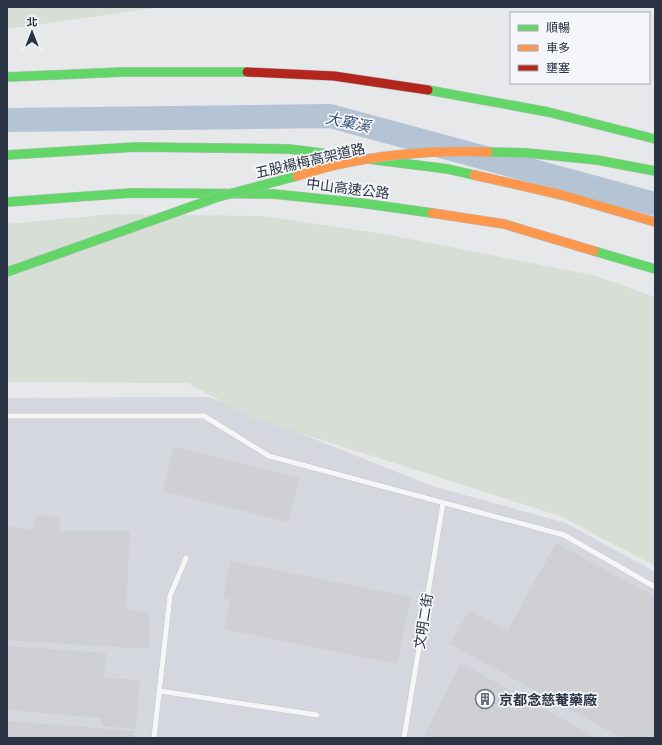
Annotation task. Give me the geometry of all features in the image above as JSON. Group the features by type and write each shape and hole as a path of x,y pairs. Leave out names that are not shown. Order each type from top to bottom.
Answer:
{"highway":[{"path":"7,77 116,72 204,71 320,75 393,84 522,106 601,124 655,139"},
{"path":"7,155 136,147 289,149 448,169 562,195 655,222"},
{"name":"五股楊梅高架道路","path":"7,272 218,197 336,165 398,155 463,151 526,153 597,160 655,171"},
{"name":"中山高速公路","path":"7,202 131,193 274,194 361,202 504,224 655,269"}],"lane":[{"path":"7,416 204,416 269,456 564,535 655,586"},
{"name":"文明二街","path":"404,738 443,503"},
{"path":"154,738 170,596 186,558"},
{"path":"160,691 317,715"}],"shaded area":[{"path":"7,7 162,7 7,29"},
{"path":"113,214 262,216 384,234 596,276 655,297 655,566 560,516 250,417 188,383 7,382 7,224"},
{"path":"209,397 432,486 566,523 655,572 655,738 7,738 7,398"}],"building":[{"path":"174,447 299,478 288,522 163,491"},
{"path":"36,515 59,517 60,531 130,531 126,608 149,614 149,649 7,640 7,526 33,530"},
{"path":"556,543 655,597 655,738 622,738 450,644 469,610 507,631"},
{"path":"230,561 411,597 397,664 224,629 230,600 223,598"},
{"path":"7,646 106,653 104,678 140,680 136,729 101,726 101,718 7,710"},
{"name":"京都念慈菴藥廠","path":"461,663 597,738 430,738 425,735"},
{"path":"7,721 135,731 134,738 7,738"}],"waterway":[{"name":"大窠溪","path":"7,120 330,116 655,204"}],"traffic: fast":[{"path":"7,77 124,72 247,72"},
{"path":"428,90 548,112 655,139"},
{"path":"7,155 136,147 289,149 448,169 474,175"},
{"path":"488,152 527,153 597,160 655,171"},
{"path":"7,272 218,197 297,176"},
{"path":"7,202 131,193 274,194 361,203 432,213"},
{"path":"594,251 655,269"}],"traffic: slow":[{"path":"297,176 336,165 373,158 431,152 488,152"},
{"path":"474,175 562,195 655,222"},
{"path":"432,213 504,224 594,251"}],"traffic: jam":[{"path":"247,72 334,76 428,90"}],"place":[{"name":"京都念慈菴藥廠","path":"485,699"}]}
